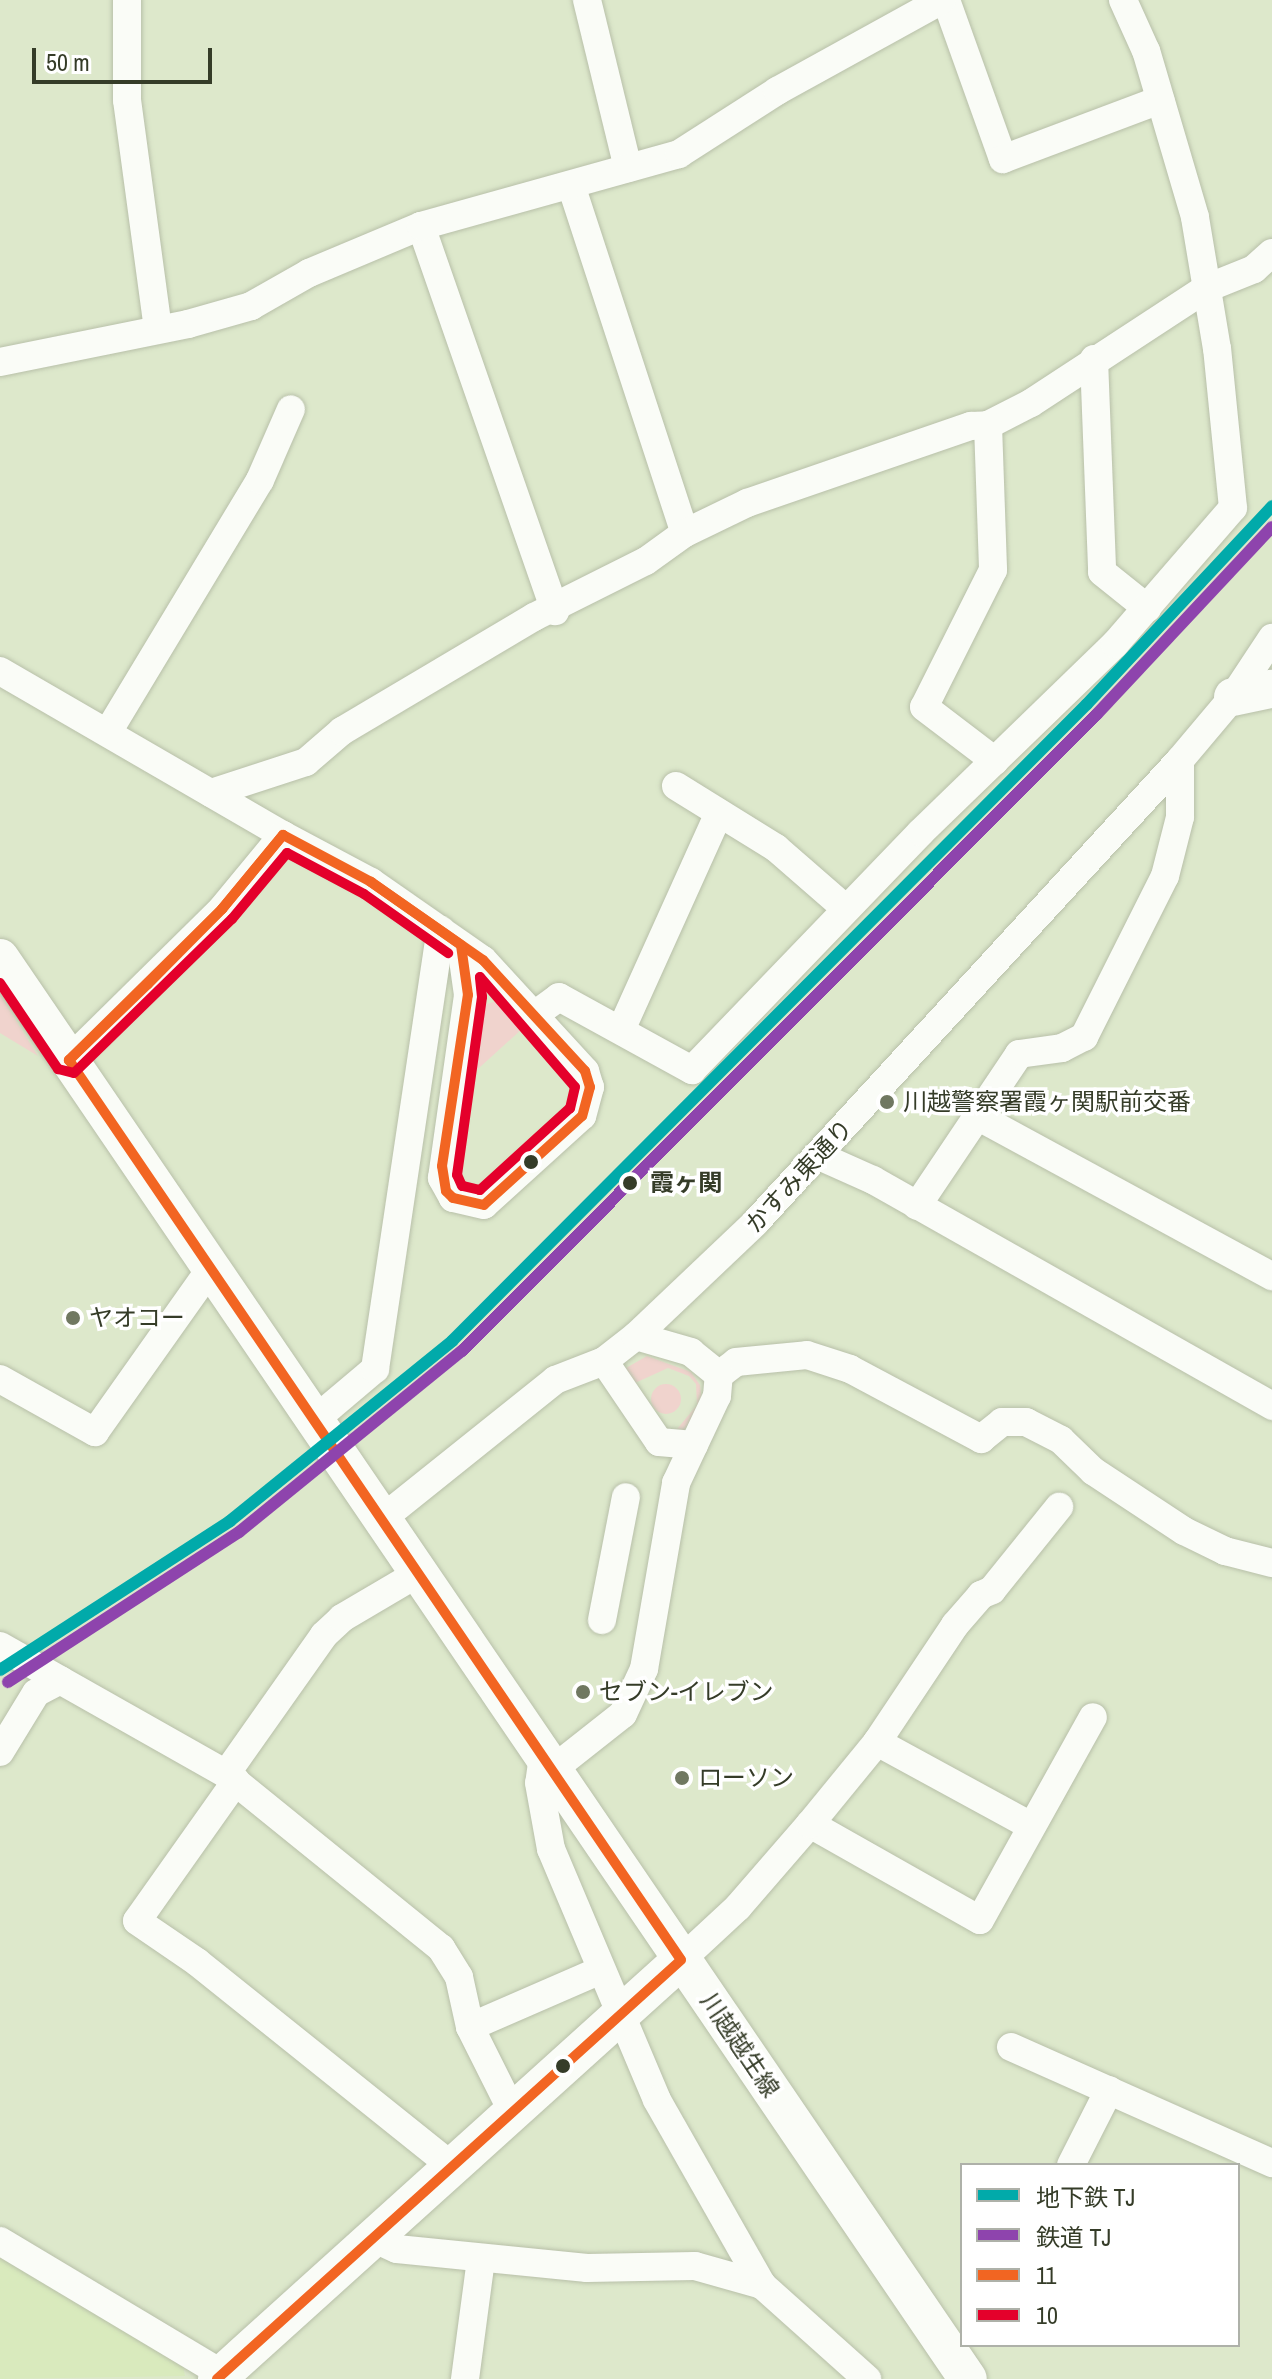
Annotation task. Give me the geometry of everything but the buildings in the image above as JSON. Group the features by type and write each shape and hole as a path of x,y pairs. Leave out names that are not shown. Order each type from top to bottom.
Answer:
{"main road":[{"path":"1233,697 1272,689"},
{"name":"川越越生線","path":"0,958 317,1418 681,1960 966,2363"},
{"path":"223,2377 681,1960"}],"street":[{"path":"127,0 127,100 158,329"},
{"path":"587,0 628,168"},
{"path":"0,362 251,306 309,273 421,226 691,148 777,91 944,0 1003,159 1160,100"},
{"path":"533,1016 559,997 692,1070 845,908 1147,608 1233,508 1207,288 1195,217 1160,100 1123,0"},
{"path":"571,185 685,533"},
{"path":"421,226 555,611"},
{"path":"211,793 306,762 342,731 534,617 555,611 685,533 747,503 971,426 988,425 1031,403 1207,288 1254,269 1272,253"},
{"path":"1094,359 1102,572 1147,608"},
{"path":"108,732 260,480 291,409"},
{"path":"988,425 993,570 924,707 995,761"},
{"name":"かすみ東通り","path":"383,1518 555,1380 604,1361 636,1336 819,1156 1180,760 1233,697 1272,638"},
{"path":"0,671 283,835 371,882 451,937 483,960 585,1071 590,1087 582,1116 499,1196 484,1205 453,1198 446,1191 442,1166 468,995 451,937"},
{"path":"917,1206 975,1115 1019,1054 1062,1048 1084,1037 1170,863 1180,817 1180,760"},
{"path":"676,786 776,848 845,908"},
{"path":"621,1030 719,813"},
{"path":"69,1060 222,909 283,835"},
{"path":"317,1418 375,1369 451,937"},
{"path":"975,1115 1272,1276"},
{"path":"819,1156 917,1206 1272,1406"},
{"path":"0,1379 95,1432 211,1268"},
{"path":"636,1336 691,1352 719,1375"},
{"path":"867,2379 762,2285 657,2100 622,2013 599,1971 551,1849 539,1783 548,1763 623,1714 644,1669 676,1483 717,1396 719,1375 736,1362 807,1355 850,1369 981,1439 1002,1422 1026,1422 1061,1440 1093,1471 1184,1531 1225,1551 1272,1563"},
{"path":"604,1361 659,1442 694,1445"},
{"path":"602,1620 626,1497"},
{"path":"681,1960 738,1907 810,1824 877,1742 955,1625 981,1595 992,1590 1059,1507"},
{"path":"420,1572 342,1618 324,1635 137,1921 197,1962 452,2166"},
{"path":"0,1646 231,1778 441,1948 459,1977 470,2027 512,2111"},
{"path":"0,1752 36,1693 60,1680"},
{"path":"810,1824 980,1920 1093,1717"},
{"path":"877,1742 1031,1826"},
{"path":"470,2027 599,1971"},
{"path":"1011,2047 1272,2163"},
{"path":"1072,2163 1109,2090"},
{"path":"373,2238 397,2249 481,2259 587,2268 695,2266 762,2285"},
{"path":"0,2241 223,2377"},
{"path":"465,2379 481,2259"}],"shaded area":[{"path":"0,995 38,1056 0,1033"},
{"path":"493,1002 510,1007 523,1028 468,1078 477,1016 482,1006"},
{"path":"647,1356 691,1372 700,1385 702,1401 684,1430 677,1429 697,1405 696,1384 689,1376 668,1368 635,1383 626,1368"},
{"path":"666,1384 672,1385 680,1393 680,1405 672,1413 666,1414 660,1413 652,1405 651,1399 652,1393 660,1385"},
{"path":"0,2257 183,2366 185,2376 0,2379"}],"metro line":[{"name":"TJ","path":"0,1670 230,1521 452,1341 1087,704 1272,506"}],"rail line":[{"name":"TJ","path":"8,1682 239,1532 462,1351 1097,714 1272,527"}],"transit line":[{"name":"11","path":"222,909 283,835"},
{"name":"11","path":"222,909 283,835"},
{"name":"11","path":"283,835 371,882"},
{"name":"10","path":"0,983 58,1069 74,1073 232,919 287,853 364,894 448,953"},
{"name":"11","path":"371,882 483,960 585,1071 590,1087 582,1116 484,1205 453,1198 446,1191 442,1166 468,995 461,945 371,882"},
{"name":"11","path":"222,909 148,984 69,1060 222,909"},
{"name":"10","path":"480,977 575,1087 570,1108 480,1190 462,1186 457,1175 482,997 480,977"},
{"name":"11","path":"69,1060 681,1960"},
{"name":"11","path":"217,2379 681,1960"}],"place":[{"name":"川越警察署霞ヶ関駅前交番","path":"887,1102"},
{"name":"霞ヶ関","path":"630,1183"},
{"name":"ヤオコー","path":"73,1318"},
{"name":"セブン-イレブン","path":"583,1692"},
{"name":"ローソン","path":"682,1778"}]}
